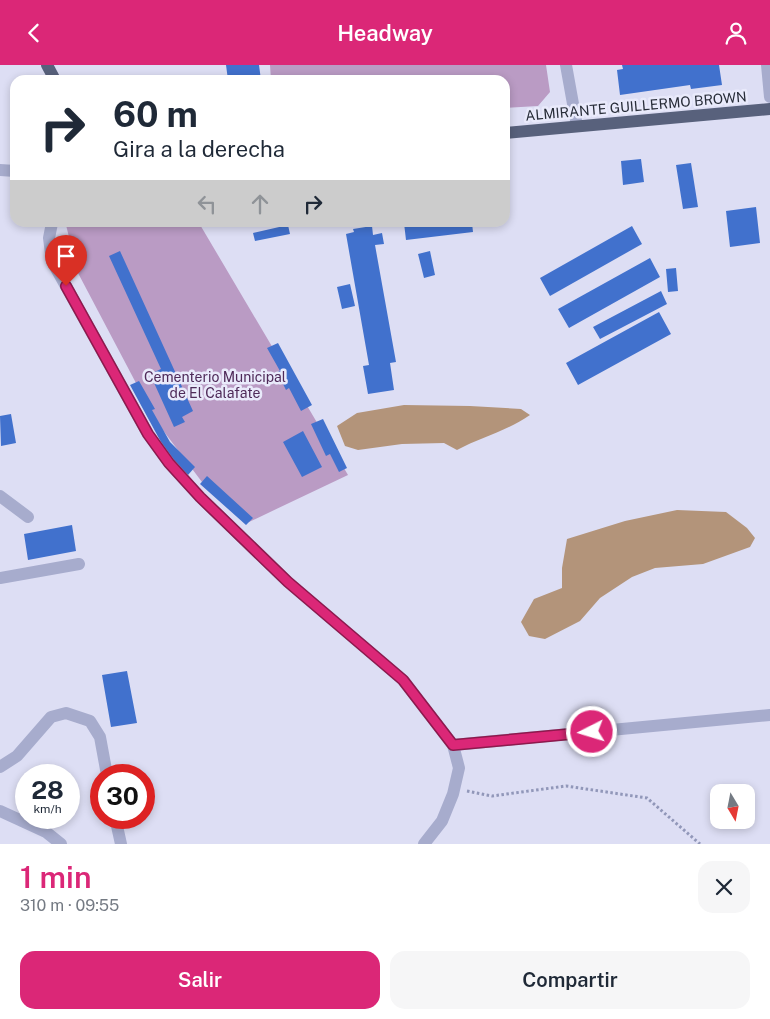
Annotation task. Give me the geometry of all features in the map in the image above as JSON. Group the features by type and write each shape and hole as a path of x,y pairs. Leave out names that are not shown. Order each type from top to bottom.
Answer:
{"main road":[{"name":"ALMIRANTE GUILLERMO BROWN","path":"510,133 770,109"}],"street":[{"path":"566,65 577,126"},
{"path":"767,65 770,97"},
{"path":"51,227 49,238 52,261 148,434 169,463 200,497 288,582 403,680 453,745 459,768 455,788 442,821 424,844"},
{"path":"0,496 28,517"},
{"path":"0,578 79,564"},
{"path":"0,767 17,756 51,717 66,713 90,721 100,737 105,764"},
{"path":"453,745 770,715"},
{"path":"0,811 46,833 61,844"},
{"path":"118,829 121,844"}],"path":[{"path":"455,788 492,796 566,787 647,798 700,844"}],"green space":[{"path":"270,65 546,65 550,92 538,106 510,108 510,75 271,75"},
{"name":"Cementerio Municipal de El Calafate","path":"66,227 201,227 348,475 249,522 205,486 156,421 78,273"}],"shaded area":[{"path":"404,405 521,409 530,415 457,450 444,443 402,444 358,450 345,446 337,426 357,413"},
{"path":"677,510 726,512 747,528 755,538 750,547 703,564 655,568 632,577 600,598 580,621 545,639 529,636 521,622 534,599 562,588 562,568 567,539 625,521"}],"building":[{"path":"226,65 259,65 260,75 227,75"},
{"path":"622,65 719,65 722,85 691,89 690,85 620,95 617,70 623,69"},
{"path":"641,159 644,182 623,185 621,161"},
{"path":"691,163 698,207 683,209 676,165"},
{"path":"756,207 760,243 730,247 726,211"},
{"path":"632,226 642,244 550,296 540,278"},
{"path":"279,227 288,227 290,234 255,241 253,233"},
{"path":"372,227 373,235 382,233 384,244 375,245 396,362 390,363 394,390 368,394 363,366 369,365 346,234 354,232 353,229"},
{"path":"404,227 472,227 473,232 406,240"},
{"path":"120,251 193,411 182,417 185,422 174,427 150,374 161,369 109,256"},
{"path":"430,251 435,275 424,278 418,254"},
{"path":"650,258 660,277 569,328 558,309"},
{"path":"676,268 678,291 668,292 666,269"},
{"path":"350,284 355,306 342,309 337,287"},
{"path":"661,291 667,304 600,339 593,327"},
{"path":"659,312 671,334 578,385 566,363"},
{"path":"278,343 312,405 301,411 289,388 286,390 277,372 280,371 267,348"},
{"path":"139,381 155,409 152,410 170,442 195,467 188,475 168,455 130,385"},
{"path":"11,414 16,443 1,446 0,416"},
{"path":"323,419 347,468 339,472 330,454 326,456 311,424"},
{"path":"303,431 322,467 302,477 283,442"},
{"path":"207,476 253,518 246,525 200,484"},
{"path":"72,525 76,551 28,560 24,534"},
{"path":"127,671 137,723 111,727 102,675"}],"route":[{"path":"66,286 148,434 169,463 200,497 288,582 403,680 453,745 592,732"}]}
